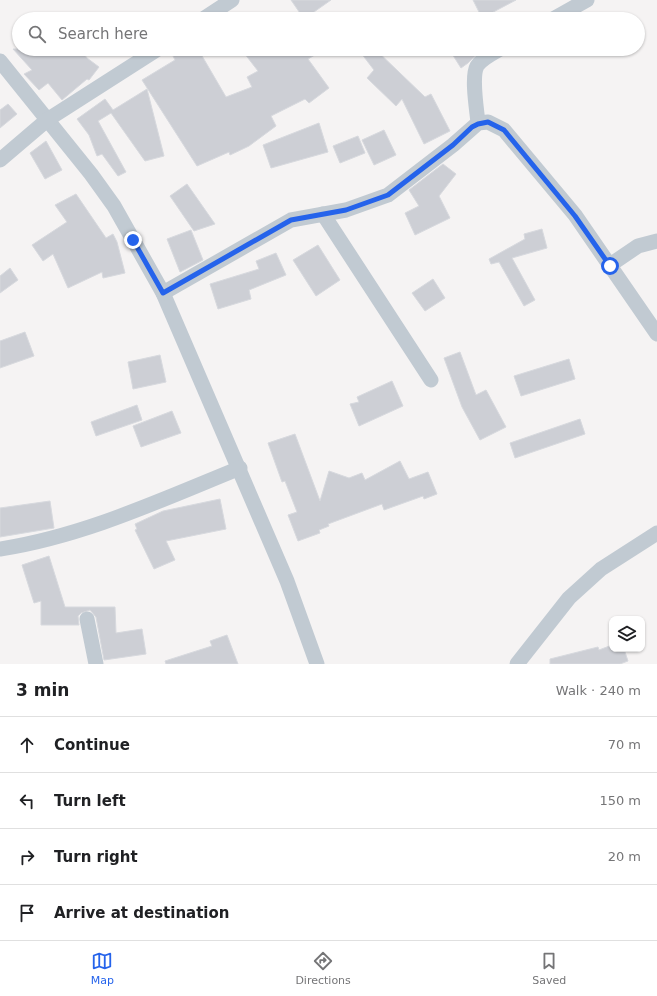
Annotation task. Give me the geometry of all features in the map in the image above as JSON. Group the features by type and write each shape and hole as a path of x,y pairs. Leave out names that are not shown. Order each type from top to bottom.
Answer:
{"street":[{"path":"214,12 232,0"},
{"path":"566,12 587,0"},
{"path":"0,160 47,120 147,56"},
{"path":"478,124 475,83 477,66 489,56"},
{"path":"0,61 92,174 114,206 163,293 240,468 287,581 317,664"},
{"path":"163,293 291,220 346,210 388,195 453,145 472,127 488,122 504,130 575,216 657,334"},
{"path":"323,214 431,380"},
{"path":"610,266 638,246 657,241"},
{"path":"0,549 32,544 98,525 240,468"},
{"path":"517,664 569,598 601,570 657,533"},
{"path":"87,619 96,664"}],"building":[{"path":"291,0 331,0 314,12 299,12"},
{"path":"473,0 516,0 493,12 479,12"},
{"path":"19,56 85,56 99,67 89,80 87,79 62,100 48,83 39,90 24,74 32,70"},
{"path":"173,56 202,56 226,97 252,87 247,77 258,71 246,56 313,56 308,59 329,88 309,103 305,99 271,116 276,126 249,146 230,155 229,152 197,166 142,80 175,60"},
{"path":"363,56 382,56 425,97 431,94 450,131 424,144 402,99 396,106 367,78 374,70"},
{"path":"453,56 475,56 468,63 461,68"},
{"path":"147,89 164,156 145,161 111,113 98,121 126,172 118,176 102,154 97,156 89,135 77,119 105,99 113,110"},
{"path":"8,104 17,114 0,128 0,110"},
{"path":"319,123 328,152 271,168 263,145"},
{"path":"384,130 396,155 374,165 362,140"},
{"path":"358,136 365,153 340,163 333,146"},
{"path":"46,141 62,170 45,179 30,153"},
{"path":"443,164 456,174 439,196 450,218 415,235 405,213 419,206 409,190"},
{"path":"187,184 215,224 194,231 170,196"},
{"path":"76,194 106,238 113,234 117,242 125,273 103,278 102,272 68,288 53,254 43,261 32,245 67,222 55,205"},
{"path":"542,229 547,248 512,258 535,300 524,306 499,262 491,264 489,259 525,239 524,234"},
{"path":"191,230 203,260 180,272 167,239"},
{"path":"318,245 340,280 316,296 293,260"},
{"path":"276,253 286,275 249,290 251,299 218,309 210,284 259,269 256,261"},
{"path":"10,268 18,280 0,293 0,276"},
{"path":"433,279 445,298 425,311 412,293"},
{"path":"25,332 34,356 0,368 0,341"},
{"path":"460,352 476,395 486,390 506,427 480,440 462,407 444,358"},
{"path":"160,355 166,382 133,389 128,362"},
{"path":"569,359 575,379 521,396 514,376"},
{"path":"392,381 403,406 359,426 350,404 359,402 357,397"},
{"path":"137,405 142,420 96,436 91,422"},
{"path":"172,411 181,433 141,447 133,426"},
{"path":"580,419 585,434 515,458 510,443"},
{"path":"295,434 320,501 329,471 349,478 362,473 365,480 400,461 409,479 428,472 437,494 424,499 423,496 384,510 382,504 328,524 329,526 319,530 320,533 298,541 288,515 297,512 285,481 282,482 268,443"},
{"path":"220,499 226,529 166,541 175,560 154,569 135,530 137,529 135,524 163,511"},
{"path":"50,501 54,528 0,537 0,508"},
{"path":"49,556 65,607 115,607 116,633 142,629 146,654 104,660 96,617 90,610 81,613 78,616 79,625 41,625 41,601 34,603 22,565"},
{"path":"227,635 238,664 166,664 165,661 212,646 210,641"},
{"path":"609,646 609,652 625,652 628,661 620,664 550,664 550,659 598,647 599,650"}],"route":[{"path":"133,240 163,293 291,220 346,210 388,195 453,145 472,127 488,122 504,130 575,216 610,266"}]}
